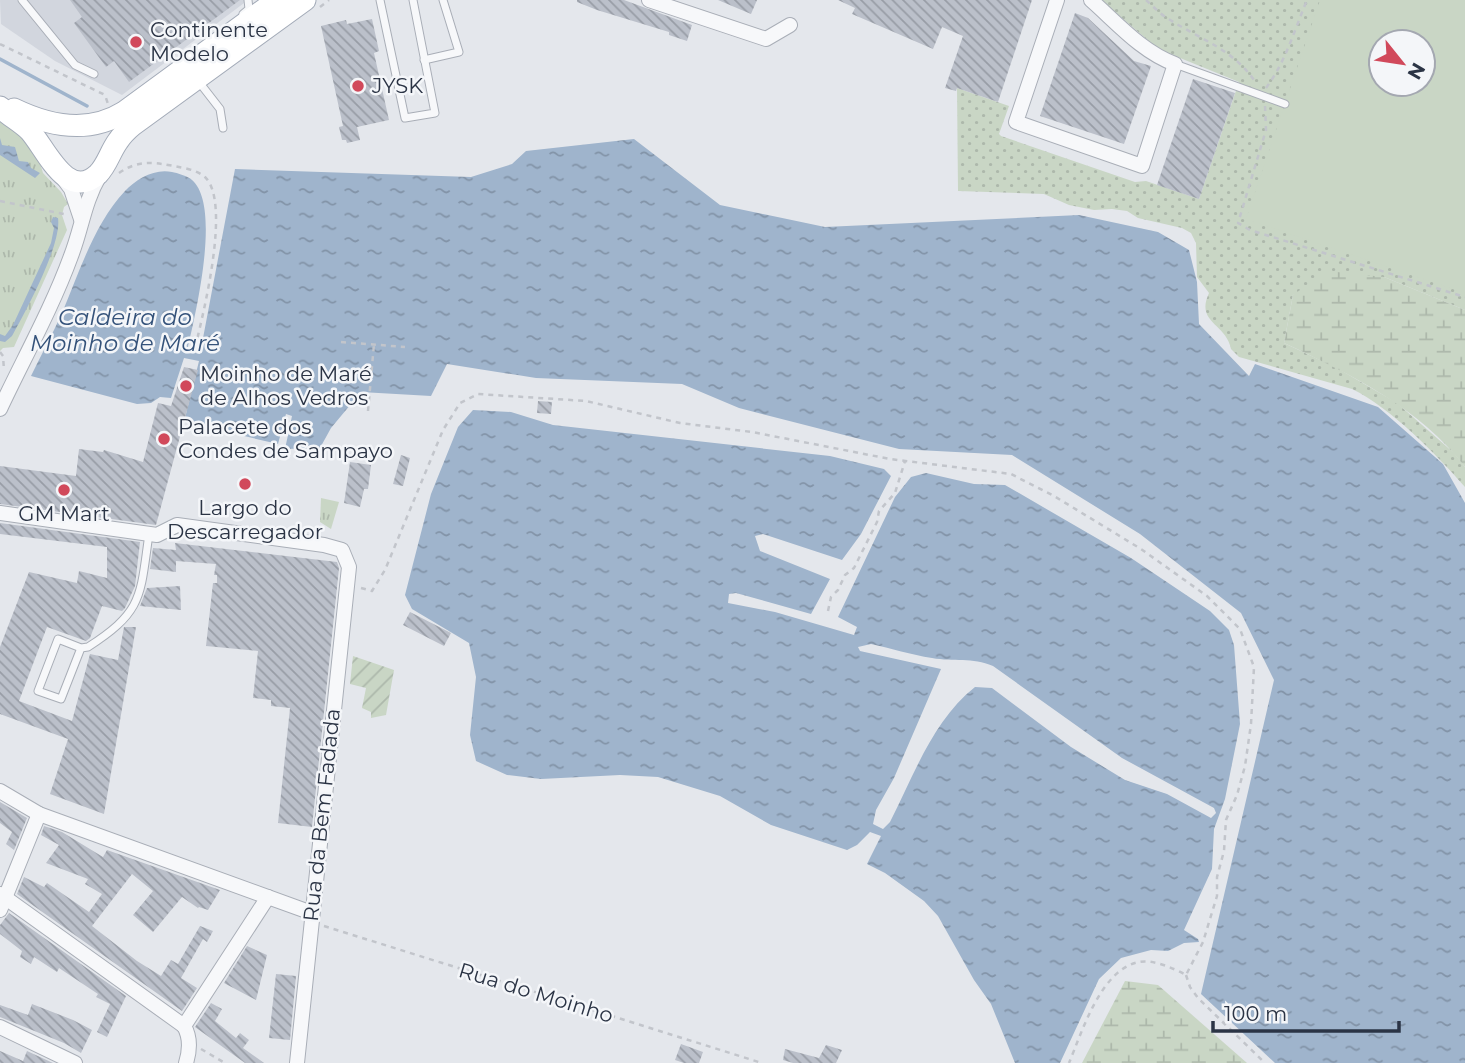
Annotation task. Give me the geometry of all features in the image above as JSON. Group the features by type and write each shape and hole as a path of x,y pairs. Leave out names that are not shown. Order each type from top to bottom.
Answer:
{"main road":[{"path":"0,105 52,124 101,124 114,118 277,0"},
{"path":"0,105 30,132 54,166 72,180 79,182 95,177 110,167 118,139 133,125 196,79 312,4"},
{"path":"54,166 51,151 55,139 61,131 77,125 102,134 107,142 110,167"}],"street":[{"path":"649,0 669,3 766,39 790,25"},
{"path":"1057,0 1016,122 1142,166 1175,64 1156,56 1141,45 1091,0"},
{"path":"54,166 71,189 81,219"},
{"path":"0,409 71,258 92,189 110,167"},
{"path":"0,513 149,533"},
{"name":"Rua da Bem Fadada","path":"149,533 157,534 177,526 324,545 342,550 349,568 296,1063"},
{"path":"0,791 40,814 268,897 311,917"},
{"path":"40,814 2,900 184,1026 190,1050 186,1063"},
{"path":"184,1026 268,897"},
{"path":"0,1027 68,1062"}],"lane":[{"path":"22,0 75,65 94,74"},
{"path":"212,47 249,9 248,0"},
{"path":"380,0 405,118 435,113 413,0"},
{"path":"424,60 459,52 443,0"},
{"path":"1175,64 1285,104"},
{"path":"196,79 220,109 223,128"},
{"path":"81,648 58,639 38,691 61,699 81,648 102,638 132,611 140,589 149,533"}],"path":[{"path":"312,4 329,0"},
{"path":"1146,0 1164,17 1213,43 1241,62 1256,82 1266,107 1266,130 1238,223 1250,230 1465,298"},
{"path":"1261,95 1277,74 1290,49 1307,0"},
{"path":"0,44 105,95 114,118"},
{"path":"110,167 160,163 196,172 205,177 212,187 217,227 214,236 216,244 195,344 196,353"},
{"path":"0,201 60,212 81,219"},
{"path":"341,342 405,347"},
{"path":"368,411 374,344"},
{"path":"0,352 3,356 5,377"},
{"path":"348,585 372,591 385,570 443,430 460,403 478,394 586,401 681,422 752,432 905,461 1011,474 1054,496 1141,549 1207,596 1240,629 1254,667 1251,724 1237,795 1226,820 1224,850 1217,877 1217,896 1203,942 1186,975"},
{"path":"828,611 831,597 838,590 845,575 854,568 877,522 879,511 895,493 905,461"},
{"name":"Rua do Moinho","path":"311,917 434,962 762,1063"},
{"path":"1069,1063 1092,1009 1107,984 1125,966 1141,961 1171,967 1186,975 1198,998 1265,1063"},
{"path":"189,1042 225,1063"}],"shaded area":[{"path":"0,0 248,0 122,95 55,61 1,24"}],"green space":[{"path":"1101,0 1465,0 1465,310 1384,277 1293,295 1284,343 1337,368 1397,403 1454,453 1465,467 1465,487 1412,433 1367,397 1352,389 1239,357 1208,317 1206,303 1209,293 1197,277 1196,243 1191,233 1182,228 1138,218 1127,211 1094,210 1069,205 1044,194 958,191 957,88 1009,106 999,134 1001,136 1135,182 1146,181 1199,199 1239,82 1158,49"},
{"path":"1320,0 1465,0 1465,293 1246,219"},
{"path":"0,118 14,128 37,153 43,173 68,204 62,215 67,230 14,347 0,351"},
{"path":"1327,271 1384,277 1465,310 1465,467 1427,427 1382,394 1284,343 1293,295"},
{"path":"321,498 339,502 331,529 320,522"},
{"path":"353,656 394,670 386,715 371,718 371,712 362,708 366,688 350,684"},
{"path":"1125,981 1158,985 1247,1063 1082,1063"}],"water":[{"path":"0,138 2,145 15,147 19,161 28,162 31,168 40,173 35,178 0,155"},
{"name":"Caldeira do Moinho de Maré","path":"634,139 720,205 825,227 1079,215 1158,232 1189,250 1197,282 1199,324 1249,376 1255,364 1378,407 1443,464 1465,503 1465,1063 1275,1063 1201,994 1274,680 1241,613 1140,534 1012,455 899,449 739,408 682,384 536,378 447,364 431,396 361,392 331,428 320,448 285,449 292,416 286,414 278,444 184,422 199,361 184,358 171,398 160,397 151,403 137,404 31,376 104,218 125,191 146,176 166,171 179,174 192,180 201,193 206,236 204,262 187,351 200,354 235,169 471,177 512,164 526,151"},
{"path":"53,217 58,218 58,230 42,277 12,336 5,342 0,341 0,334 5,336 13,325 51,243"},
{"path":"473,410 511,412 553,425 830,456 884,469 891,476 861,534 842,560 763,534 755,536 760,551 830,579 811,614 736,593 729,594 728,603 775,612 854,635 857,627 838,617 895,497 911,477 926,473 974,484 1005,485 1131,558 1210,611 1229,630 1234,645 1240,724 1225,799 1214,829 1212,869 1184,930 1199,942 1184,943 1168,951 1151,950 1121,958 1099,979 1060,1063 1015,1063 991,1004 974,980 938,916 924,901 885,873 867,864 881,836 870,832 857,845 847,850 771,825 720,796 658,777 620,775 541,779 507,775 476,761 470,735 476,677 469,643 412,609 405,595 431,494 458,427","holes":["871,644 924,657 993,666 1122,758 1214,808 1216,813 1211,818 1167,794 1125,780 1071,747 992,688 975,687 947,715 916,767 890,822 883,829 873,824 876,810 894,778 941,669 860,651 858,647"]}],"building":[{"name":"Continente Modelo","path":"70,0 240,0 129,82 114,61 106,67 74,23 82,17"},
{"path":"577,0 624,0 692,25 687,41 669,35 669,32 597,10"},
{"path":"718,0 757,0 751,14"},
{"path":"838,0 1032,0 998,102 957,88 956,91 945,88 963,36 942,27 933,49 852,14 855,8"},
{"path":"1075,13 1088,18 1134,61 1151,66 1124,144 1040,116"},
{"name":"JYSK","path":"372,19 379,51 374,53 389,120 357,127 360,140 347,143 342,140 339,127 343,126 321,26 346,20 347,24"},
{"path":"1193,79 1235,93 1199,199 1157,185"},
{"path":"184,367 198,370 156,525 0,504 0,466 76,476 79,449 104,450 143,462 158,403 171,406"},
{"path":"538,401 552,402 551,414 537,413"},
{"path":"401,455 410,458 403,486 393,484"},
{"path":"350,462 371,465 368,489 364,489 360,507 344,503"},
{"path":"0,523 140,542 135,586 125,608 122,611 102,606 90,638 86,641 47,627 19,701 72,721 90,654 118,660 124,627 136,627 104,814 50,794 68,739 0,714 0,647 29,572 77,583 79,571 107,578 107,547 0,534"},
{"path":"175,543 337,562 339,568 312,827 278,823 290,708 271,706 271,700 253,698 258,651 206,646 213,583 217,583 217,575 214,575 216,564 176,561 176,572 150,569 153,548 176,550"},
{"path":"180,586 181,610 140,606 147,588"},
{"path":"410,612 451,633 444,646 403,625"},
{"path":"0,802 27,818 14,850 6,844 12,832 0,823"},
{"path":"44,826 62,832 103,857 107,850 220,890 208,910 198,908 182,897 153,932 133,915 153,891 132,874 92,926 161,976 171,960 178,964 200,926 213,931 207,942 203,939 181,978 197,988 182,1011 17,894 24,877 44,887 47,883 89,912 102,894 85,884 88,879 46,863 59,845 41,835"},
{"path":"9,913 126,996 107,1037 97,1032 110,1004 96,997 98,994 59,968 57,972 34,957 31,964 20,957 22,951 0,934 0,925"},
{"path":"247,946 267,955 256,1000 224,983"},
{"path":"276,974 296,976 290,1040 269,1038"},
{"path":"211,1003 222,1009 215,1021 236,1038 240,1033 249,1040 243,1048 264,1063 245,1063 195,1027"},
{"path":"32,1004 92,1030 81,1053 64,1043 0,1017 0,1005 28,1015"},
{"path":"681,1044 703,1052 699,1063 675,1060"},
{"path":"826,1045 842,1050 836,1063 793,1063 783,1060 785,1049 819,1058"},
{"path":"0,1051 23,1061 27,1051 53,1063 0,1063"}],"waterway":[{"path":"0,59 87,106"}],"place":[{"name":"Continente Modelo","path":"136,42"},
{"name":"JYSK","path":"358,86"},
{"name":"Moinho de Maré de Alhos Vedros","path":"186,386"},
{"name":"Palacete dos Condes de Sampayo","path":"164,439"},
{"name":"Largo do Descarregador","path":"245,484"},
{"name":"GM Mart","path":"64,490"}]}
